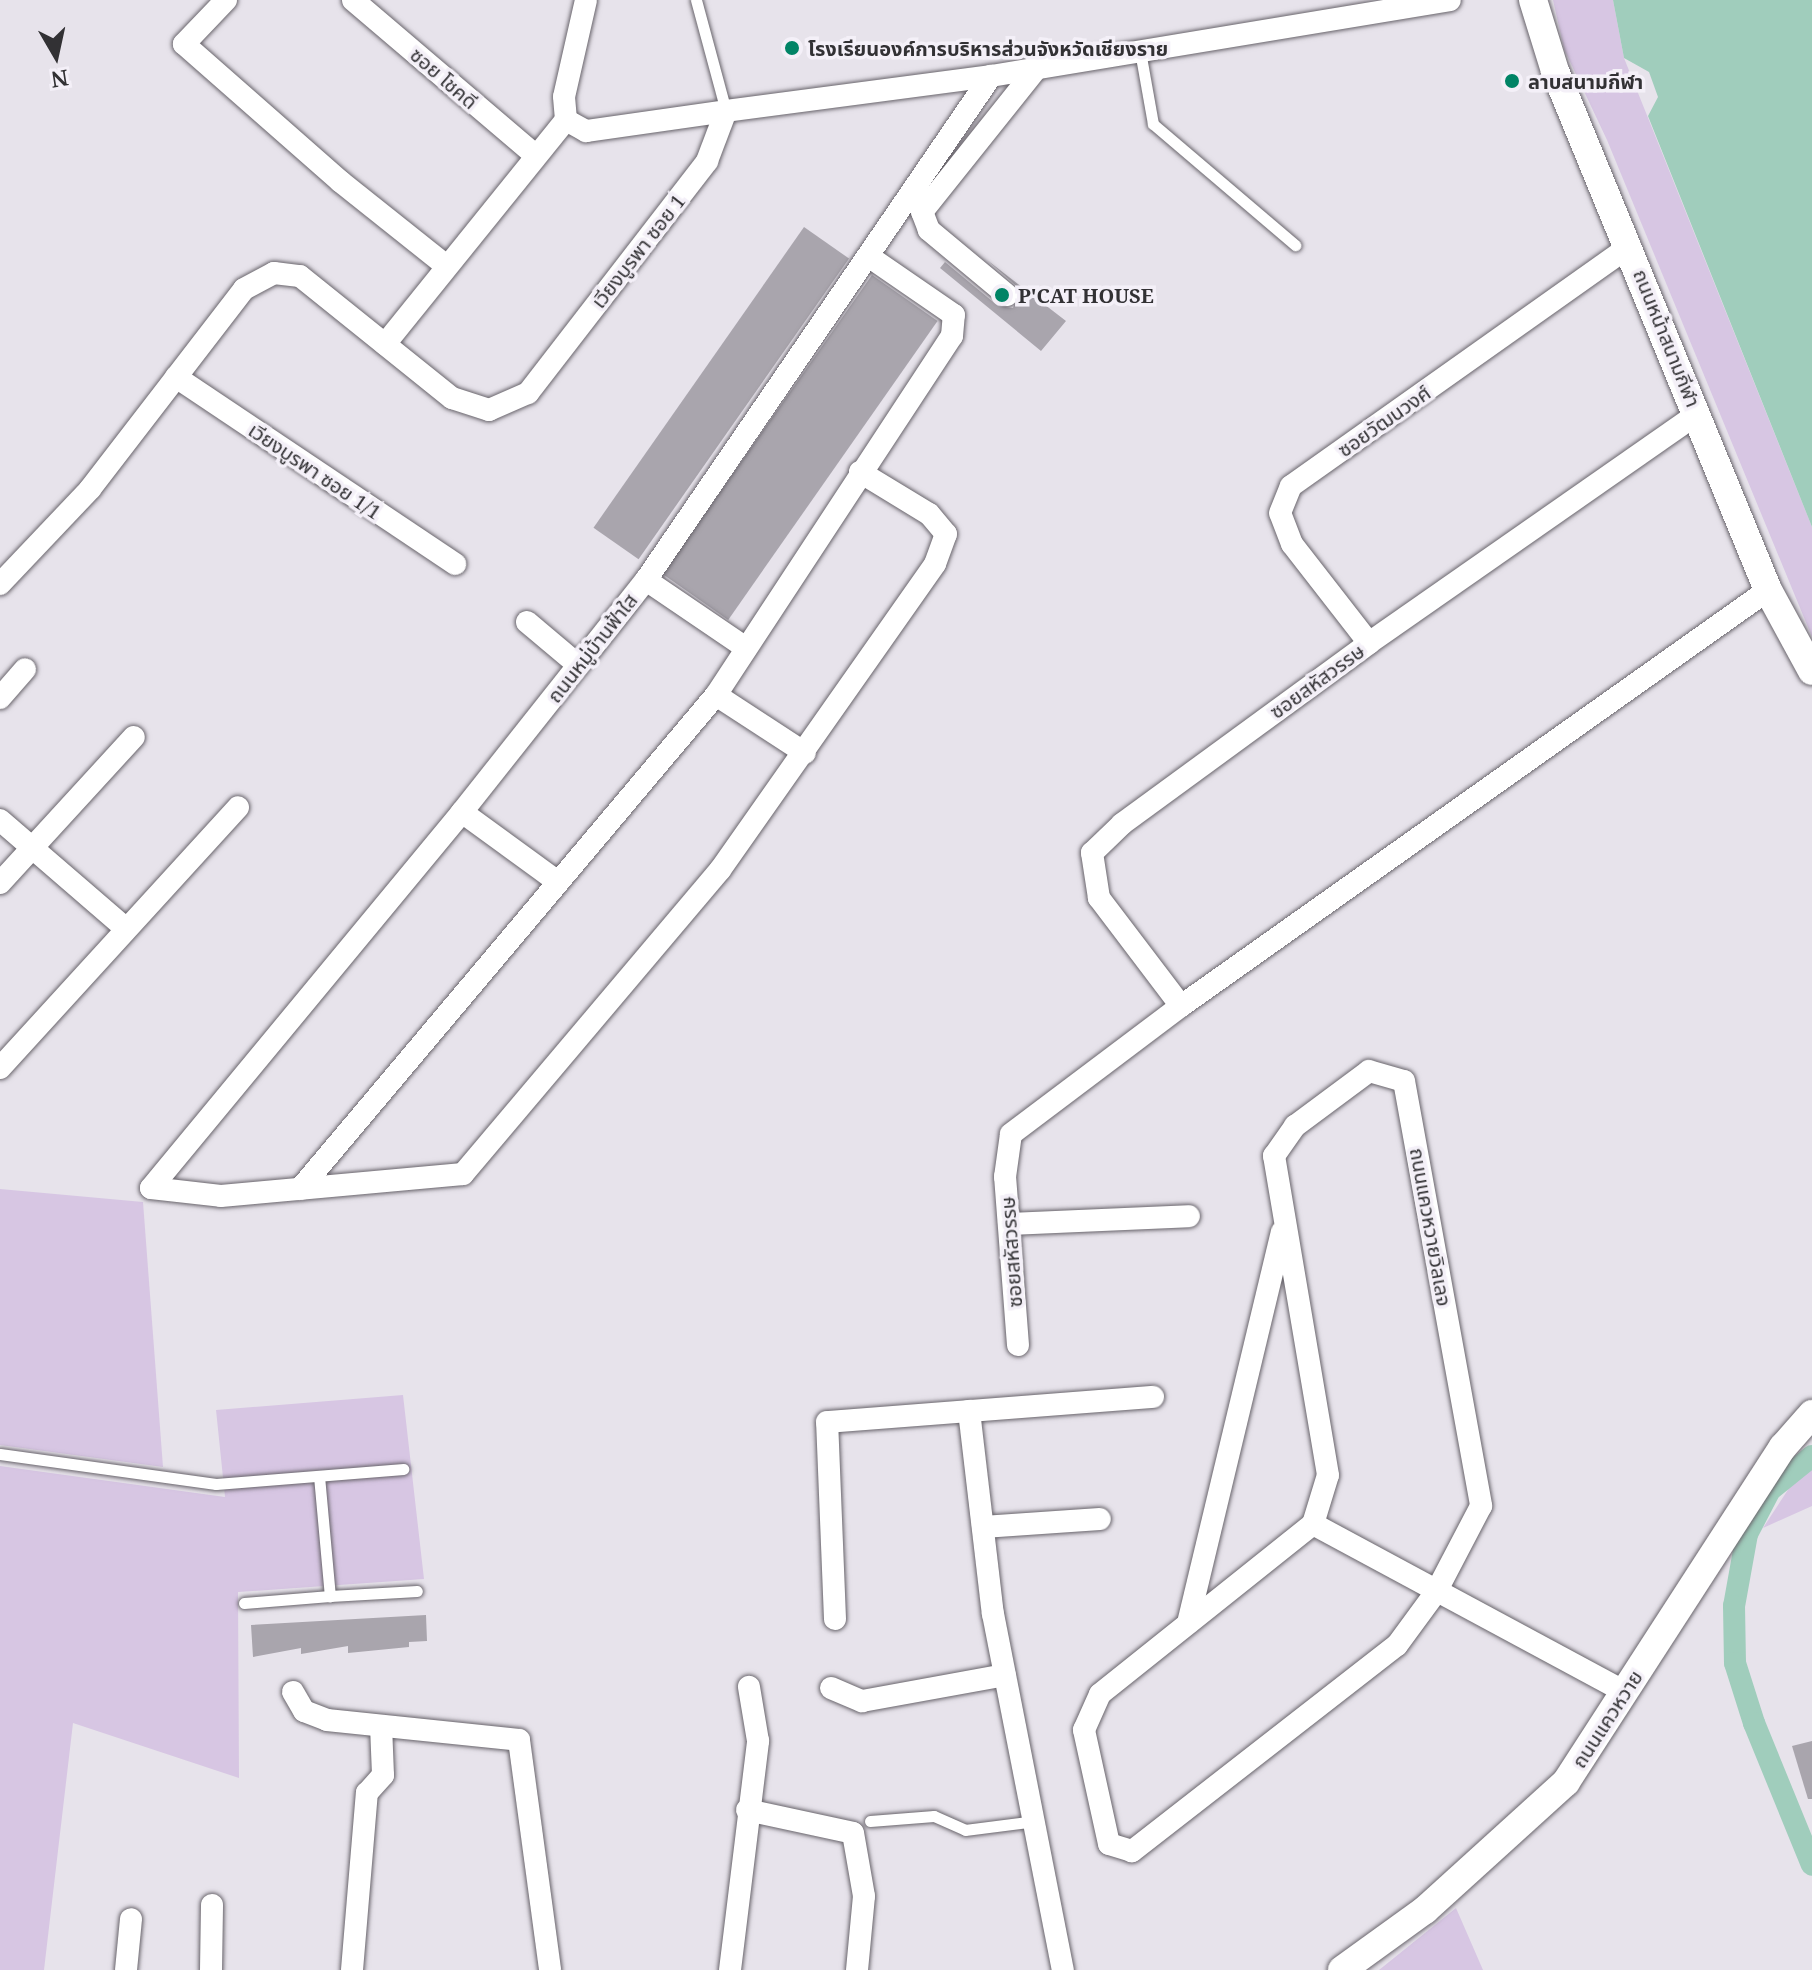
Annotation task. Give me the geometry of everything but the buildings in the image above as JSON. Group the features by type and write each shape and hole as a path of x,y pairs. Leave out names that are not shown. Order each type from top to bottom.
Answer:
{"street":[{"path":"226,0 184,44 341,182 444,264"},
{"name":"ซอย โชคดี","path":"353,0 536,156"},
{"path":"385,344 444,264 566,120 564,97 586,0"},
{"path":"566,120 586,131 991,76 1450,0"},
{"name":"ถนนหน้าสนามกีฬา","path":"1533,0 1555,71 1630,246 1768,590 1812,671"},
{"path":"1007,295 929,230 922,212 1037,68"},
{"name":"ถนนหมู่บ้านฟ้าใส","path":"300,1189 221,1196 151,1188 462,812 646,580 871,258 991,76"},
{"name":"เวียงบูรพา ซอย 1","path":"0,584 90,489 244,289 274,273 300,276 452,398 489,410 528,393 707,161 726,111"},
{"name":"ซอยวัฒนวงศ์","path":"1369,643 1292,544 1280,513 1291,486 1630,246"},
{"path":"300,1189 716,695 952,336 954,315 871,258"},
{"name":"เวียงบูรพา ซอย 1/1","path":"176,377 455,564"},
{"name":"ซอยสหัสวรรษ","path":"1181,1006 1099,898 1092,853 1122,824 1369,643 1697,414"},
{"path":"300,1189 463,1174 720,870 935,564 946,534 929,514 860,472"},
{"path":"646,580 746,648"},
{"name":"ซอยสหัสวรรษ","path":"1018,1345 1005,1153 1011,1134 1181,1006 1768,590"},
{"path":"527,622 578,665"},
{"path":"0,698 25,669"},
{"path":"716,695 805,753"},
{"path":"0,883 134,737"},
{"path":"0,1068 124,927 238,807"},
{"path":"462,812 558,882"},
{"path":"0,820 124,927"},
{"name":"ถนนแควหวายวิลเลจ","path":"1369,1071 1404,1081 1481,1506 1436,1592 1397,1645 1132,1851 1109,1844 1084,1730 1100,1694 1313,1524 1328,1475 1274,1156 1295,1126 1369,1071"},
{"path":"1009,1224 1189,1216"},
{"name":"ถนนแควหวายวิลเลจ","path":"1188,1623 1285,1221"},
{"path":"835,1619 827,1422 1153,1397"},
{"path":"969,1411 1005,1675 1063,1970"},
{"name":"ถนนแควหวาย","path":"1342,1970 1425,1910 1566,1782 1783,1447 1812,1414"},
{"path":"983,1527 1100,1519"},
{"path":"1313,1524 1625,1692"},
{"path":"831,1688 862,1701 1005,1675"},
{"path":"730,1970 747,1810 758,1741 749,1687"},
{"path":"293,1692 304,1711 316,1716 519,1740 550,1970"},
{"path":"352,1970 367,1793 383,1775 381,1726"},
{"path":"747,1810 853,1833 864,1896 857,1970"},
{"path":"211,1970 212,1905"},
{"path":"126,1970 131,1919"}],"lane":[{"path":"696,0 726,111"},
{"path":"1140,51 1153,124 1295,245"},
{"path":"0,1454 216,1484 403,1469"},
{"path":"319,1476 330,1596"},
{"path":"244,1603 417,1591"},
{"path":"870,1821 934,1816 965,1830 1036,1821"}],"shaded area":[{"path":"1553,0 1613,0 1624,58 1812,527 1812,637 1607,140 1564,49"},
{"path":"1613,0 1812,0 1812,527 1648,116 1658,97 1649,72 1624,58"},
{"path":"0,1189 143,1202 163,1467 0,1445"},
{"path":"403,1395 424,1579 238,1592 239,1778 73,1723 44,1970 0,1970 0,1466 225,1497 216,1410"},
{"path":"1812,1453 1812,1506 1763,1528"},
{"path":"1456,1908 1483,1970 1379,1970 1384,1966"}],"waterway":[{"path":"1812,1456 1770,1490 1747,1534 1734,1606 1735,1663 1754,1723 1812,1865"}],"place":[{"name":"โรงเรียนองค์การบริหารส่วนจังหวัดเชียงราย","path":"792,48"},
{"name":"ลาบสนามกีฬา","path":"1512,81"},
{"name":"P'CAT HOUSE","path":"1002,295"}]}
